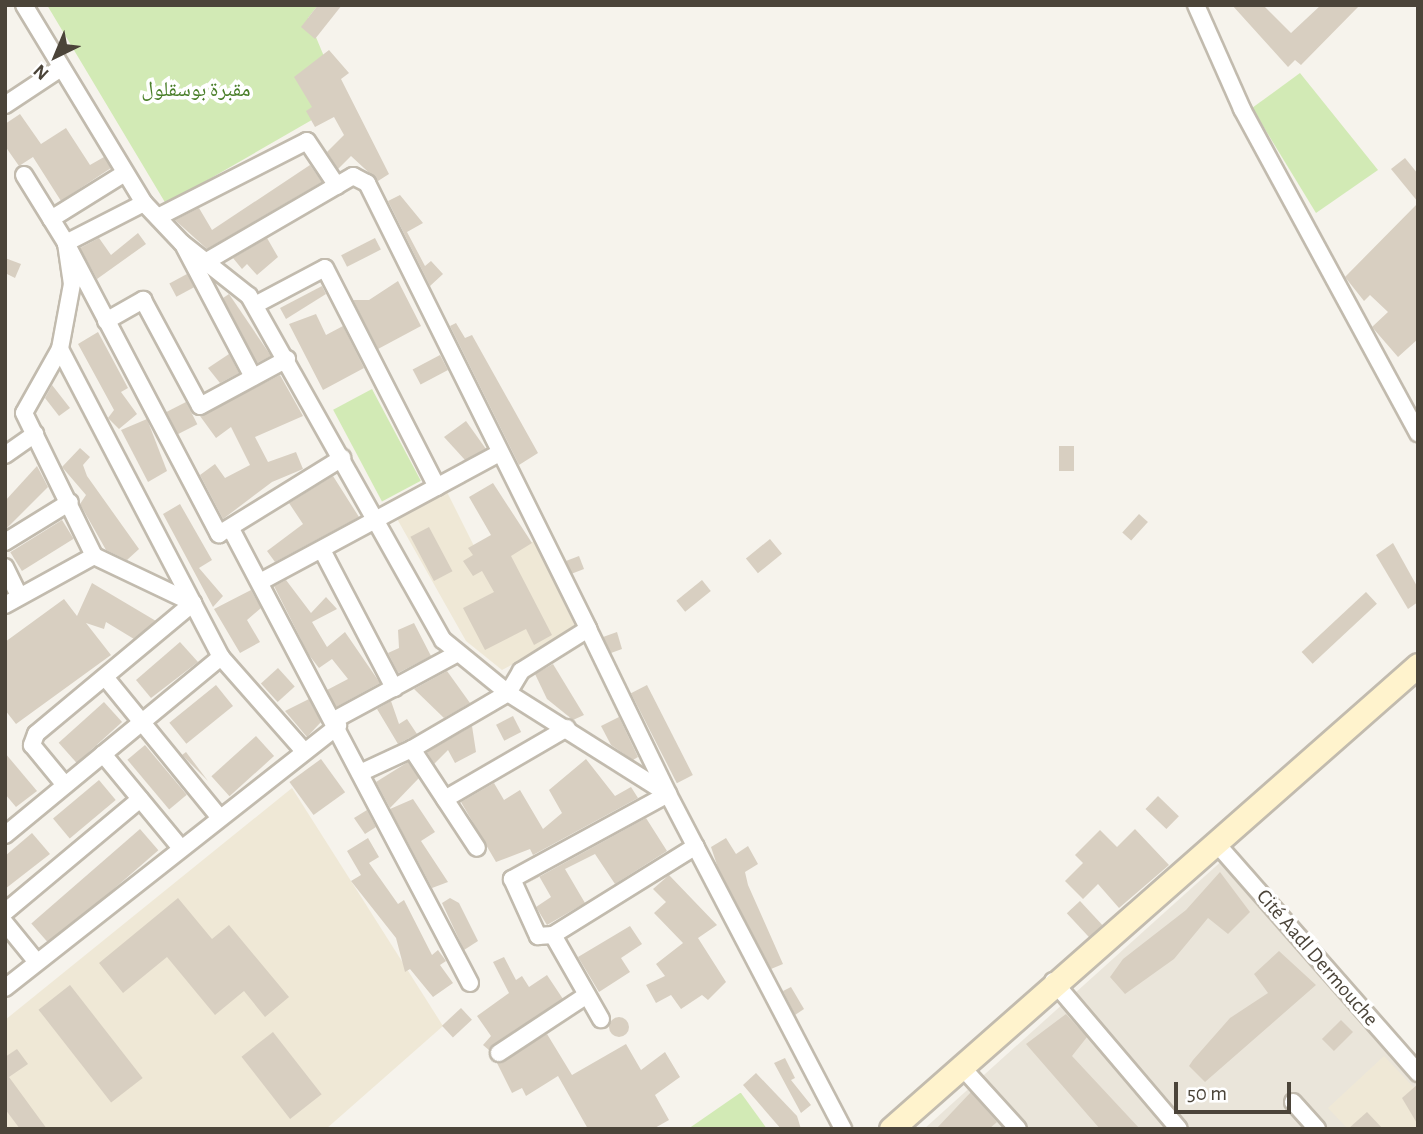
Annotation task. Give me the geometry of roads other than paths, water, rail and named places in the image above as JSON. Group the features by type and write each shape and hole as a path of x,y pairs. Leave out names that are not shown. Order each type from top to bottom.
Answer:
{"main road":[{"path":"899,1126 960,1065 1053,981 1217,844 1418,665"}],"street":[{"path":"24,5 144,203 182,243 207,261 256,306 443,640 508,693 668,794"},
{"path":"1196,5 1242,109 1418,433"},
{"path":"5,105 61,68"},
{"path":"158,217 307,141 337,186"},
{"path":"51,219 125,173"},
{"path":"24,175 66,243 219,534 342,458"},
{"path":"207,261 353,176 367,183 668,794 843,1129"},
{"path":"66,243 144,203"},
{"path":"66,243 72,284 60,349 24,413 70,502 94,556 192,603"},
{"path":"182,243 253,377"},
{"path":"256,306 325,268 437,487"},
{"path":"106,321 143,300 200,406 287,359"},
{"path":"60,349 221,657 303,750"},
{"path":"5,455 35,434"},
{"path":"260,582 500,453"},
{"path":"5,542 70,502"},
{"path":"231,529 336,723 470,983"},
{"path":"322,550 394,688"},
{"path":"5,567 12,601 94,556"},
{"path":"65,785 32,745 36,734 192,603"},
{"path":"360,773 412,749 508,693 521,671 588,629"},
{"path":"5,988 336,723 458,653"},
{"path":"5,835 221,657"},
{"path":"105,677 219,817"},
{"path":"445,799 567,728"},
{"path":"412,749 477,848"},
{"path":"103,754 180,847"},
{"path":"668,794 512,879 538,936 553,935 696,846"},
{"path":"5,912 140,799"},
{"name":"Cité Aadl Dermouche","path":"1217,844 1418,1073"},
{"path":"5,923 36,961"},
{"path":"553,935 601,1019"},
{"path":"1053,981 1179,1129"},
{"path":"499,1052 587,995"},
{"path":"960,1065 1018,1129"},
{"path":"1293,1102 1317,1129"}],"park label":[{"name":"مقبرة بوسقلول","path":"196,90"}]}
